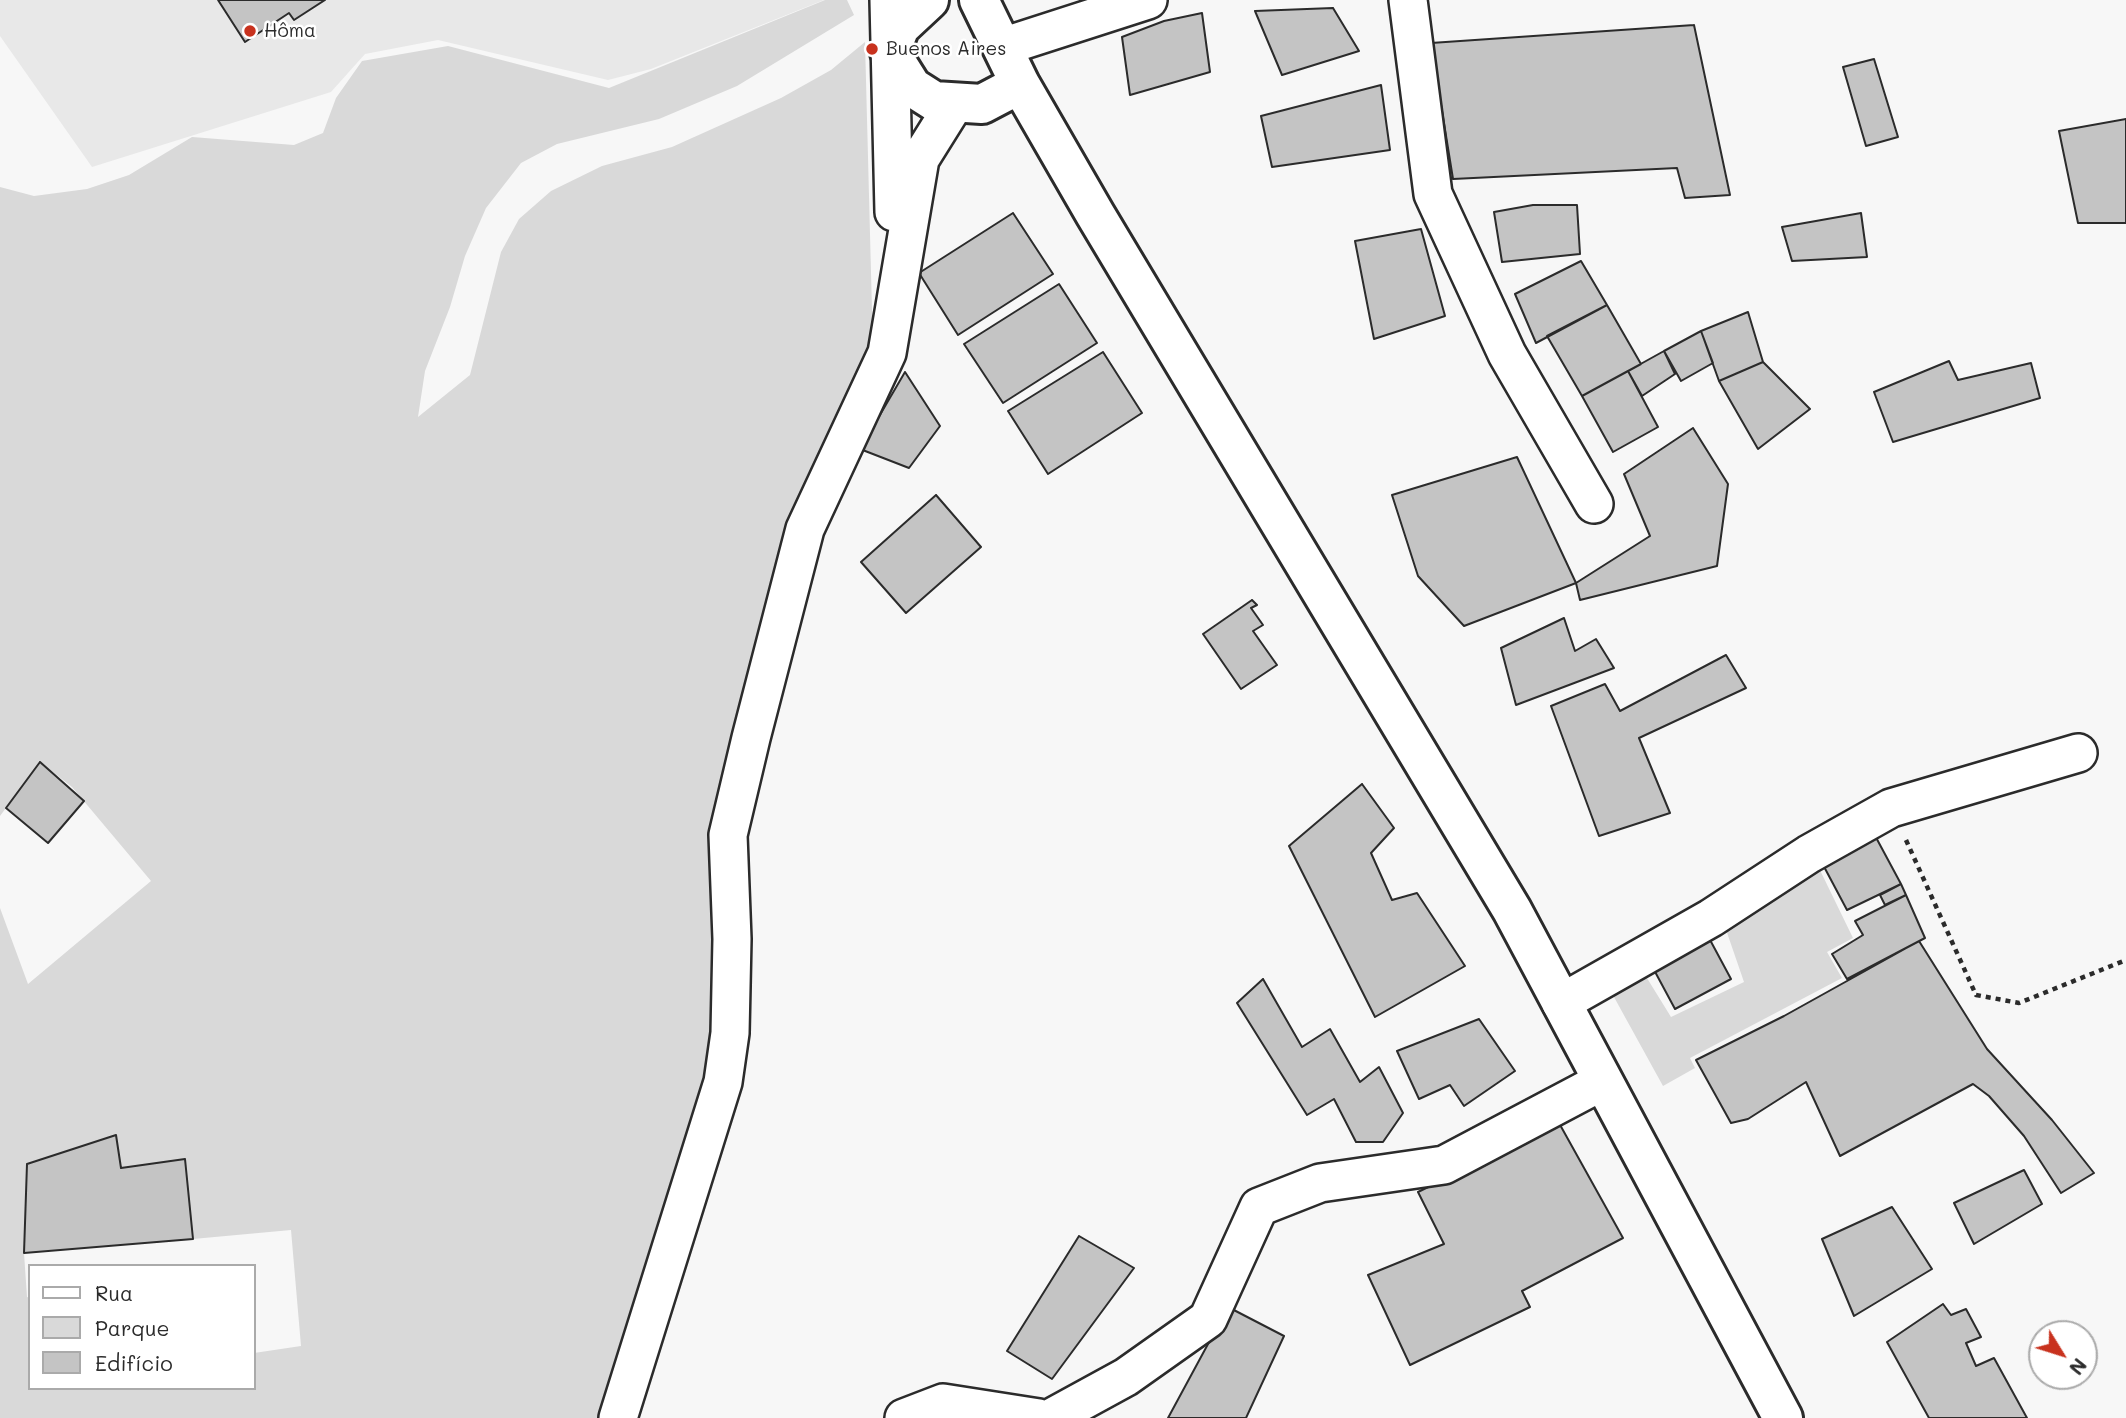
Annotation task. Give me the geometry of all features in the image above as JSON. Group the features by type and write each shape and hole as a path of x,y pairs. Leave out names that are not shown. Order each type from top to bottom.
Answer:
{"main road":[{"path":"929,0 900,27 890,52 912,88 934,101 982,104 1020,83"},
{"path":"953,0 984,49 1020,83"},
{"path":"979,0 1020,83 1512,910 1783,1418"}],"street":[{"path":"889,0 895,288"},
{"path":"1002,47 1148,0"},
{"path":"1408,0 1433,194 1507,354 1594,505"},
{"path":"618,1418 723,1082 730,1033 732,939 728,835 748,750 805,529 887,353 895,288 920,159 955,103"},
{"path":"1561,1003 1711,918 1809,854 1891,808 2078,753"},
{"path":"1051,1418 1126,1377 1208,1319 1259,1207 1320,1183 1444,1165 1603,1081"},
{"path":"904,1418 943,1403 1038,1418"}],"path":[{"path":"1891,808 1976,995 2019,1003 2126,960"}],"shaded area":[{"path":"0,0 824,0 651,69 608,80 438,40 365,54 331,92 92,167 0,36"}],"green space":[{"path":"825,0 847,0 854,15 737,86 659,119 557,144 521,163 486,208 465,256 450,307 425,371 418,417 470,375 501,252 519,219 551,191 602,166 672,147 781,98 831,70 865,42 873,349 808,474 779,552 751,738 730,1033 618,1418 0,1418 0,908 28,984 151,881 72,787 40,762 0,816 0,187 34,196 87,189 129,175 192,137 294,145 323,133 336,98 362,61 448,46 609,88"},
{"path":"1817,864 1853,938 1827,952 1842,978 1690,1058 1695,1068 1663,1086 1609,988 1642,970 1671,1017 1744,982 1723,921"}],"building":[{"name":"Hôma","path":"218,0 325,0 294,20 289,13 245,42"},
{"path":"1333,8 1359,51 1282,75 1255,11"},
{"path":"1202,13 1210,72 1130,95 1122,37 1164,21"},
{"path":"1694,25 1730,195 1685,198 1677,168 1453,179 1431,43"},
{"path":"1874,59 1898,137 1866,146 1843,67"},
{"path":"1381,85 1390,150 1272,167 1261,116"},
{"path":"2126,119 2126,223 2078,223 2059,131"},
{"path":"1533,205 1577,205 1580,254 1502,262 1494,212"},
{"path":"1013,213 1053,274 958,335 919,273"},
{"path":"1861,213 1867,257 1792,261 1782,227"},
{"path":"1421,229 1445,316 1374,339 1355,241"},
{"path":"1581,261 1607,305 1536,343 1515,294"},
{"path":"1059,284 1097,343 1003,403 964,344"},
{"path":"1607,305 1641,364 1582,396 1547,336"},
{"path":"1748,312 1763,362 1719,381 1701,331"},
{"path":"1701,331 1713,363 1681,381 1664,351"},
{"path":"1664,351 1675,374 1642,396 1628,371"},
{"path":"1103,352 1142,413 1048,474 1008,411"},
{"path":"1949,361 1958,380 2031,363 2040,398 1893,442 1874,392"},
{"path":"1763,362 1810,409 1758,449 1719,381"},
{"path":"1628,371 1658,427 1613,452 1582,396"},
{"path":"905,372 940,426 909,468 860,449"},
{"path":"1693,428 1728,484 1717,566 1580,600 1576,583 1650,536 1624,474"},
{"path":"1517,457 1576,583 1464,626 1418,576 1392,495"},
{"path":"936,495 981,547 906,613 861,562"},
{"path":"1252,600 1257,605 1251,608 1263,625 1253,631 1277,665 1241,689 1203,634"},
{"path":"1564,618 1575,651 1596,639 1614,668 1516,705 1501,648"},
{"path":"1726,655 1746,688 1639,738 1670,813 1599,836 1551,706 1605,684 1620,711"},
{"path":"40,762 84,801 48,843 6,808"},
{"path":"1362,784 1394,828 1371,853 1392,900 1417,893 1465,966 1375,1017 1289,846"},
{"path":"1872,830 1901,884 1847,910 1821,861"},
{"path":"1901,884 1906,895 1885,905 1880,895"},
{"path":"1906,895 1925,938 1847,979 1832,954 1863,935 1855,921"},
{"path":"1709,938 1731,979 1675,1009 1653,968"},
{"path":"1919,941 1987,1049 2052,1120 2094,1173 2061,1193 2024,1136 1989,1096 1973,1084 1840,1156 1806,1082 1748,1119 1731,1123 1696,1060 1784,1016"},
{"path":"1263,979 1302,1047 1330,1029 1360,1082 1379,1067 1403,1113 1383,1142 1356,1142 1334,1099 1307,1115 1237,1003"},
{"path":"1479,1019 1515,1071 1464,1106 1450,1085 1419,1099 1397,1051"},
{"path":"1559,1123 1623,1238 1522,1291 1530,1307 1410,1365 1368,1275 1444,1244 1418,1192"},
{"path":"116,1135 121,1168 185,1159 193,1239 24,1253 27,1164"},
{"path":"2024,1170 2042,1204 1974,1244 1954,1203"},
{"path":"1892,1207 1932,1269 1854,1316 1822,1239"},
{"path":"1079,1236 1134,1268 1052,1379 1007,1351"},
{"path":"1943,1304 1951,1315 1966,1309 1981,1337 1966,1343 1976,1366 1994,1358 2027,1418 1929,1418 1887,1342"},
{"path":"1228,1307 1284,1336 1246,1418 1168,1418"}],"place":[{"name":"Hôma","path":"250,31"},
{"name":"Buenos Aires","path":"872,49"}]}
